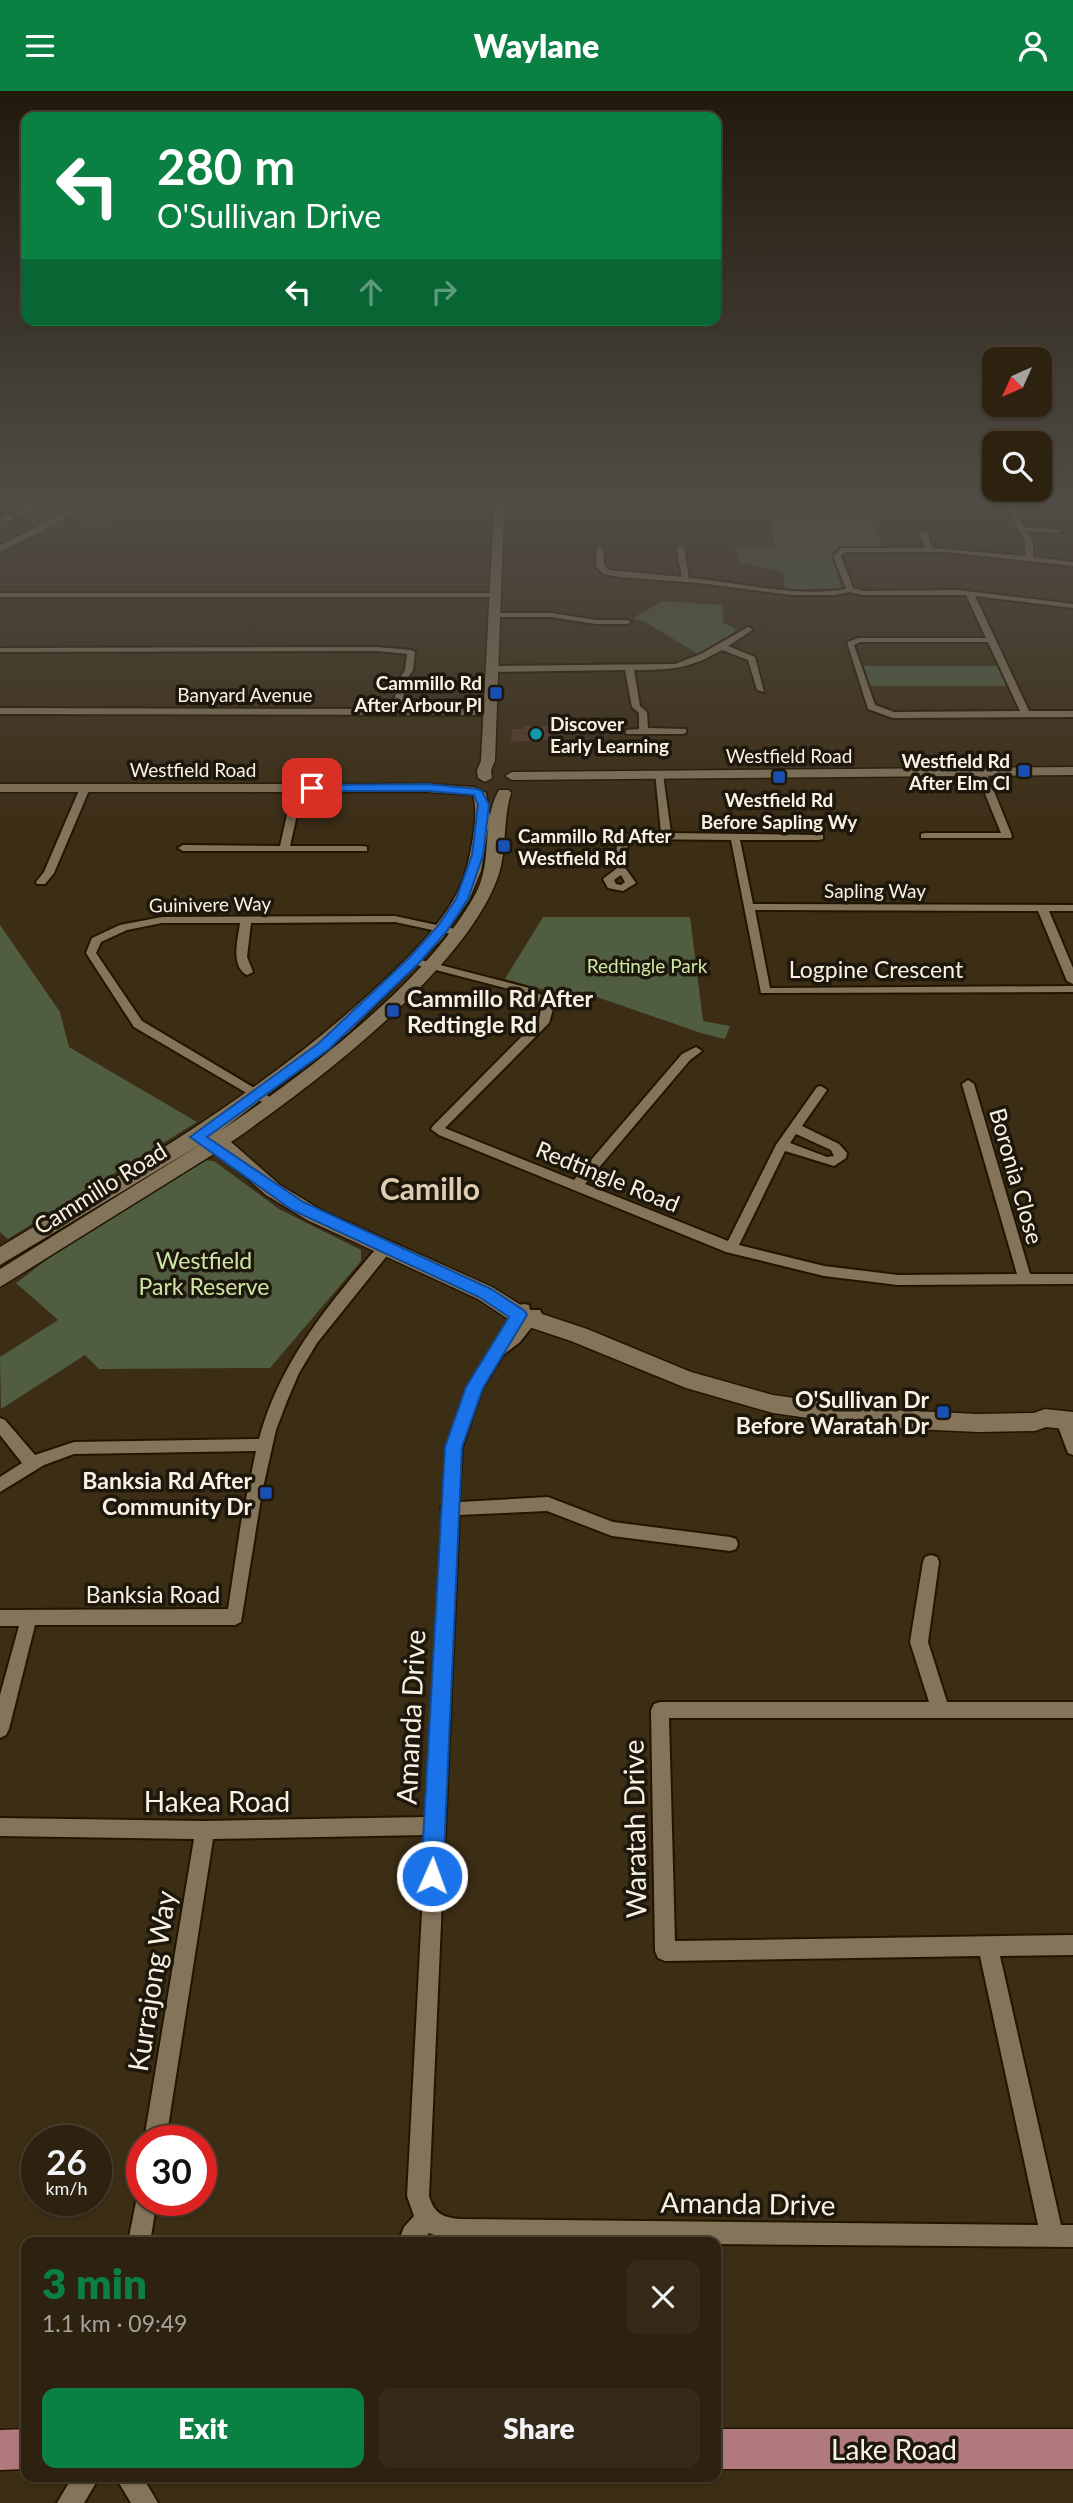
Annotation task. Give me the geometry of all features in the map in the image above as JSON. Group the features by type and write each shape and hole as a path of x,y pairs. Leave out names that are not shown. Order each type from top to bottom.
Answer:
{"main road":[{"name":"Cammillo Road","path":"0,1257 274,1105 370,1026 452,931 478,855 483,805 493,784 484,770 488,761 493,612"},
{"name":"Westfield Road","path":"0,788 428,788 493,784 534,776 1073,773"},
{"name":"Cammillo Road","path":"0,1279 209,1139 257,1095 324,1046 422,963"},
{"path":"209,1139 298,1206 527,1314 686,1379 773,1404 872,1418 978,1423 1035,1422 1070,1431"},
{"path":"0,2450 21,2449"},
{"name":"Lake Road","path":"721,2449 1073,2449"}],"street":[{"path":"978,612 1026,714"},
{"path":"493,615 551,615 596,622 627,622"},
{"path":"492,669 675,667 692,663 748,629"},
{"path":"991,640 859,639 850,644 871,707 878,712 893,715 1073,714"},
{"path":"722,647 751,659 761,690"},
{"path":"0,650 377,649 412,653 409,670 402,683 397,712"},
{"path":"629,668 636,707 643,712 644,731"},
{"name":"Banyard Avenue","path":"0,711 489,712"},
{"path":"629,731 683,731"},
{"path":"658,774 666,836"},
{"path":"925,837 1007,836 982,774"},
{"path":"41,882 49,873 85,788"},
{"path":"284,848 298,788"},
{"path":"621,870 624,837 819,837"},
{"path":"735,837 748,907"},
{"path":"183,848 362,849"},
{"name":"Sapling Way","path":"748,907 1073,908"},
{"name":"Logpine Crescent","path":"748,907 765,991 1073,989"},
{"path":"1042,908 1073,981"},
{"name":"Guinivere Way","path":"274,1105 138,1024 91,953 93,944 100,937 143,922 395,919 452,931"},
{"path":"246,920 241,957 247,972"},
{"name":"Redtingle Road","path":"422,963 525,990 539,998 547,1009 545,1020 438,1129 575,1187 731,1248 824,1271 898,1280 1073,1279"},
{"path":"575,1187 686,1057 696,1051"},
{"name":"Boronia Close","path":"968,1084 1025,1279"},
{"path":"731,1248 782,1145 821,1090"},
{"path":"782,1145 826,1161 834,1162 840,1158 841,1153 835,1147 795,1128"},
{"name":"Banksia Road","path":"0,1618 235,1616 264,1445 286,1385 319,1328 385,1248"},
{"name":"Amanda Drive","path":"527,1314 475,1387 457,1432 449,1509 418,2196 419,2227 461,2230 1062,2236"},
{"path":"0,1424 32,1463"},
{"path":"0,1485 32,1463 56,1453 86,1447 264,1445"},
{"path":"449,1509 548,1504 612,1529 730,1543"},
{"path":"930,1562 919,1642 941,1711"},
{"path":"0,1729 29,1618"},
{"name":"Waratah Drive","path":"1073,1710 660,1710 665,1951 1073,1945"},
{"name":"Hakea Road","path":"0,1827 205,1830 434,1826"},
{"name":"Kurrajong Way","path":"157,2125 205,1830"},
{"path":"988,1946 1062,2236"},
{"path":"140,2237 143,2216"},
{"path":"69,2503 84,2482"},
{"path":"131,2482 146,2503"}],"green space":[{"path":"644,612 723,612 723,623 736,629 732,636 698,654 645,622 633,618"},
{"path":"861,666 998,666 1008,686 869,686"},
{"name":"Redtingle Park","path":"543,917 690,917 703,1021 730,1026 725,1039 588,994 555,993 505,979"},
{"path":"0,925 60,1012 69,1047 197,1122 8,1239 0,1232"},
{"name":"Westfield Park Reserve","path":"204,1160 214,1161 279,1209 361,1250 361,1261 270,1368 99,1369 85,1355 1,1409 0,1357 58,1320 16,1283 77,1237"}],"building":[{"name":"Discover Early Learning","path":"524,726 560,726 560,739 511,742 512,729 524,729"}],"place":[{"name":"Cammillo Rd After Arbour Pl","path":"496,693"},
{"name":"Discover Early Learning","path":"536,734"},
{"name":"Westfield Rd After Elm Cl","path":"1024,771"},
{"name":"Westfield Rd Before Sapling Wy","path":"779,777"},
{"name":"Cammillo Rd After Westfield Rd","path":"504,846"},
{"name":"Cammillo Rd After Redtingle Rd","path":"393,1011"},
{"name":"O'Sullivan Dr Before Waratah Dr","path":"943,1412"},
{"name":"Banksia Rd After Community Dr","path":"266,1493"}],"district":[{"name":"Camillo","path":"430,1188"}],"route":[{"path":"312,788 428,788 474,791 479,793 483,805 478,855 470,881 443,928 414,961 324,1046 197,1137 225,1158 244,1166 284,1198 314,1215 485,1293 519,1315 498,1354 475,1387 457,1432 454,1447 432,1876"}]}
